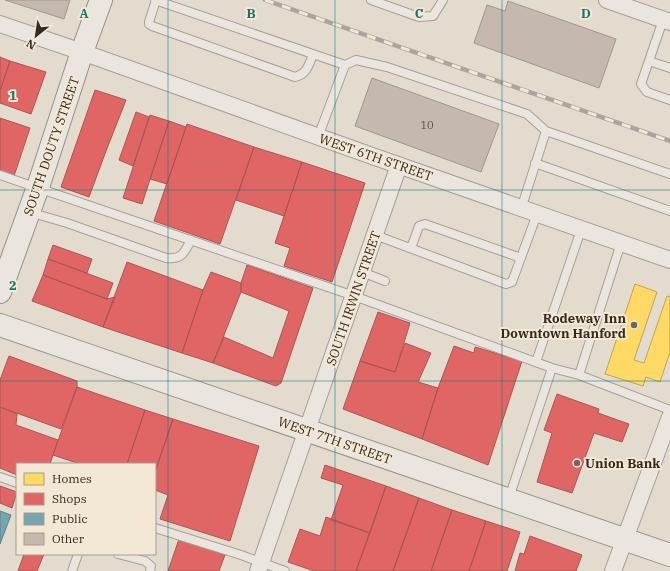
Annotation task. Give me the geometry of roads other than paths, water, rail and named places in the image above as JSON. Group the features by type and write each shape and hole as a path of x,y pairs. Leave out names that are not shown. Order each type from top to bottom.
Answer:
{"street":[{"name":"SOUTH DOUTY STREET","path":"0,292 38,187 82,52 101,0"},
{"path":"607,0 667,21"},
{"name":"WEST 6TH STREET","path":"0,24 521,209 670,260"},
{"name":"SOUTH IRWIN STREET","path":"260,567 399,165"},
{"name":"WEST 7TH STREET","path":"0,325 670,555"},
{"path":"613,571 667,434 670,417"}],"lane":[{"path":"313,55 302,76 295,77 152,26 149,22 156,0 344,65 356,60 388,67 527,114 546,131 670,174"},
{"path":"372,0 419,17 433,16 443,0"},
{"path":"667,21 649,61 641,84 647,92 670,100"},
{"path":"649,61 670,68"},
{"path":"318,137 344,65"},
{"path":"521,209 546,131"},
{"path":"535,163 670,211"},
{"path":"0,175 354,296 552,368 579,375 670,410"},
{"path":"29,212 67,223 175,260 183,255 191,240"},
{"path":"375,234 506,284 512,282 537,214"},
{"path":"411,248 419,226 425,224 521,258"},
{"path":"536,362 581,230"},
{"path":"579,375 620,243"},
{"path":"362,272 386,281"},
{"path":"508,499 552,368"},
{"path":"0,477 16,483"},
{"path":"156,528 241,555 260,567 286,571"},
{"path":"72,571 78,555"},
{"path":"122,555 145,561 151,566 150,571"}],"railway":[{"path":"265,0 670,141"}],"place":[{"name":"Rodeway Inn Downtown Hanford","path":"634,325"},
{"name":"Union Bank","path":"577,463"}]}
